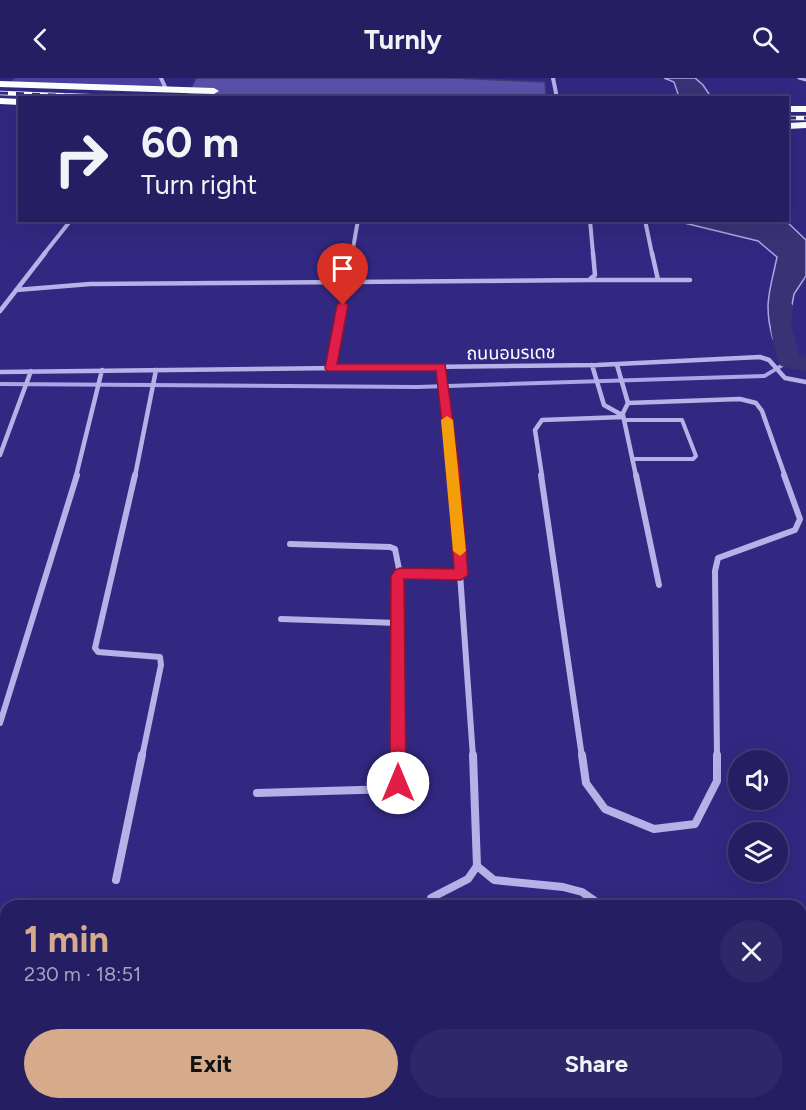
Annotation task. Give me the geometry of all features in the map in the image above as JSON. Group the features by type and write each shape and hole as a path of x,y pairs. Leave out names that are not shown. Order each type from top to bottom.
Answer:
{"highway":[{"path":"0,84 229,92"},
{"path":"0,101 18,102"},
{"path":"789,109 805,109"},
{"path":"789,126 806,125"}],"street":[{"path":"161,78 166,89"},
{"path":"553,78 557,96"},
{"path":"0,311 69,222"},
{"path":"331,368 358,222"},
{"path":"589,280 595,275 590,222"},
{"path":"645,222 658,280"},
{"path":"16,290 90,284 346,284 690,279"},
{"name":"ถนนอมรเดช","path":"0,372 617,365 760,357 769,360 785,378 806,381"},
{"path":"592,365 604,405 623,417"},
{"path":"617,365 628,403 623,417 659,585"},
{"path":"431,900 468,879 477,866 461,575 441,367"},
{"path":"116,880 161,665 160,657 108,654 98,652 95,648 126,522 155,371"},
{"path":"0,456 31,372"},
{"path":"0,723 81,461 102,372"},
{"path":"623,417 548,419 542,420 535,430 586,783 605,810 654,830 695,824 717,781 715,571 718,558 791,532 795,530 800,519 762,411 756,404 740,399 628,403"},
{"path":"257,793 394,789 399,777 398,576 400,574 395,549 290,544"},
{"path":"400,574 461,575"},
{"path":"281,619 398,623"},
{"path":"477,866 494,880 563,887 582,892 594,900"}],"lane":[{"path":"800,78 806,80"},
{"path":"623,417 682,420 696,456 693,459 632,459"}],"shaded area":[{"path":"15,78 160,78 166,89 9,84"},
{"path":"664,78 695,78 710,96 679,96 674,82"},
{"path":"680,222 787,222 806,240 806,276 794,294 785,343 773,339 768,316 777,257 758,241"}],"building":[{"path":"196,78 452,78 545,82 546,96 187,96"}],"waterway":[{"path":"783,306 781,324 789,361 806,364"},
{"path":"0,384 417,387 765,376 789,361"}],"railway":[{"path":"0,93 85,96"},
{"path":"789,118 806,118"}],"slow traffic":[{"path":"447,420 460,551"}],"route":[{"path":"343,305 331,368 441,367 453,466 461,575 400,574 398,576 398,783"}]}
